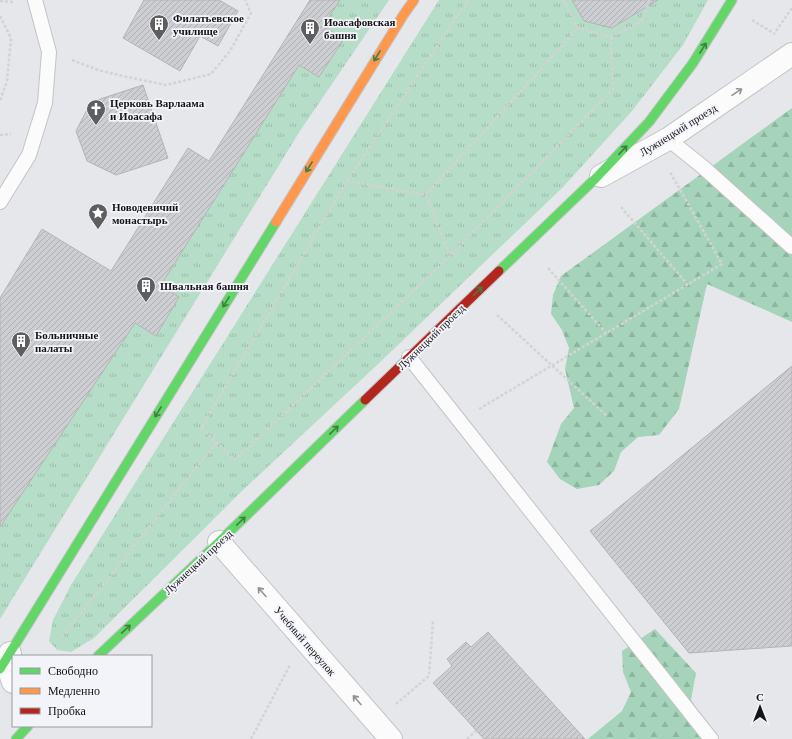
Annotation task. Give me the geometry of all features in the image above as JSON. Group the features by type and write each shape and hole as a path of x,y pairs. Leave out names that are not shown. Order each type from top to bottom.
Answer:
{"main road":[{"path":"5,661 414,0"},
{"path":"596,178 649,122 693,63 732,0"},
{"name":"Лужнецкий проезд","path":"99,655 219,542 596,178"},
{"path":"16,739 27,727"}],"street":[{"name":"Лужнецкий проезд","path":"596,178 668,139 792,54"},
{"name":"Учебный переулок","path":"219,542 391,739"},
{"path":"5,661 9,665 12,680"}],"lane":[{"path":"0,202 29,155 45,103 49,52 35,0"},
{"path":"668,139 703,167 792,247"},
{"path":"409,357 711,739"}],"path":[{"path":"49,52 98,70 166,85 210,74 230,51 251,12 245,0"},
{"path":"468,0 347,181 201,428 234,460 450,256 613,89 611,37"},
{"path":"563,0 578,28 611,37 642,20 649,0"},
{"path":"775,34 792,8"},
{"path":"0,16 11,38 7,81 0,101"},
{"path":"750,18 775,34 778,38"},
{"path":"426,195 578,28"},
{"path":"459,421 722,264 670,172"},
{"path":"347,181 426,195"},
{"path":"426,195 450,256"},
{"path":"621,207 688,285"},
{"path":"548,268 606,334"},
{"path":"497,315 607,416"},
{"path":"62,638 216,443"},
{"path":"396,704 429,676 433,621"},
{"path":"251,739 291,662"},
{"path":"468,739 476,731"}],"green space":[{"path":"340,0 389,0 300,131 0,619 0,527 135,323 156,335 179,297 161,285 299,65 319,77 343,39 323,26"},
{"path":"439,0 708,0 683,45 632,111 563,187 377,365 244,489 94,638 71,652 57,650 49,641 53,620 71,585"},
{"path":"792,108 792,322 707,284 679,409 659,435 638,437 621,452 614,471 599,485 577,489 560,479 547,462 561,424 574,408 565,369 569,348 562,330 551,314 553,295 561,276"},
{"path":"655,629 696,673 691,700 718,739 588,739 622,711 631,692 623,672 622,651"}],"building":[{"name":"Филатьевское училище","path":"144,0 219,0 238,11 218,46 200,36 180,71 123,38"},
{"path":"310,0 340,0 323,26 344,39 319,77 299,65 161,285 179,297 156,336 135,323 0,527 0,298 42,229 111,271 188,148 209,161"},
{"path":"572,0 658,0 612,28 584,21"},
{"path":"143,85 168,158 116,175 87,161 76,131 91,102"},
{"path":"792,366 792,646 689,653 590,531"},
{"path":"488,632 585,739 484,739 433,683 452,666 447,659 466,642 471,647"}],"traffic: fast":[{"path":"499,271 596,178 649,122 693,63 732,0"},
{"path":"0,669 276,222"},
{"path":"99,655 219,542 365,400"},
{"path":"16,739 27,727"}],"traffic: slow":[{"path":"276,222 414,0"}],"traffic: jam":[{"path":"365,400 499,271"}],"place":[{"name":"Филатьевское училище","path":"159,41"},
{"name":"Иоасафовская башня","path":"310,45"},
{"name":"Церковь Варлаама и Иоасафа","path":"96,126"},
{"name":"Новодевичий монастырь","path":"98,230"},
{"name":"Швальная башня","path":"146,303"},
{"name":"Больничные палаты","path":"21,358"}]}
